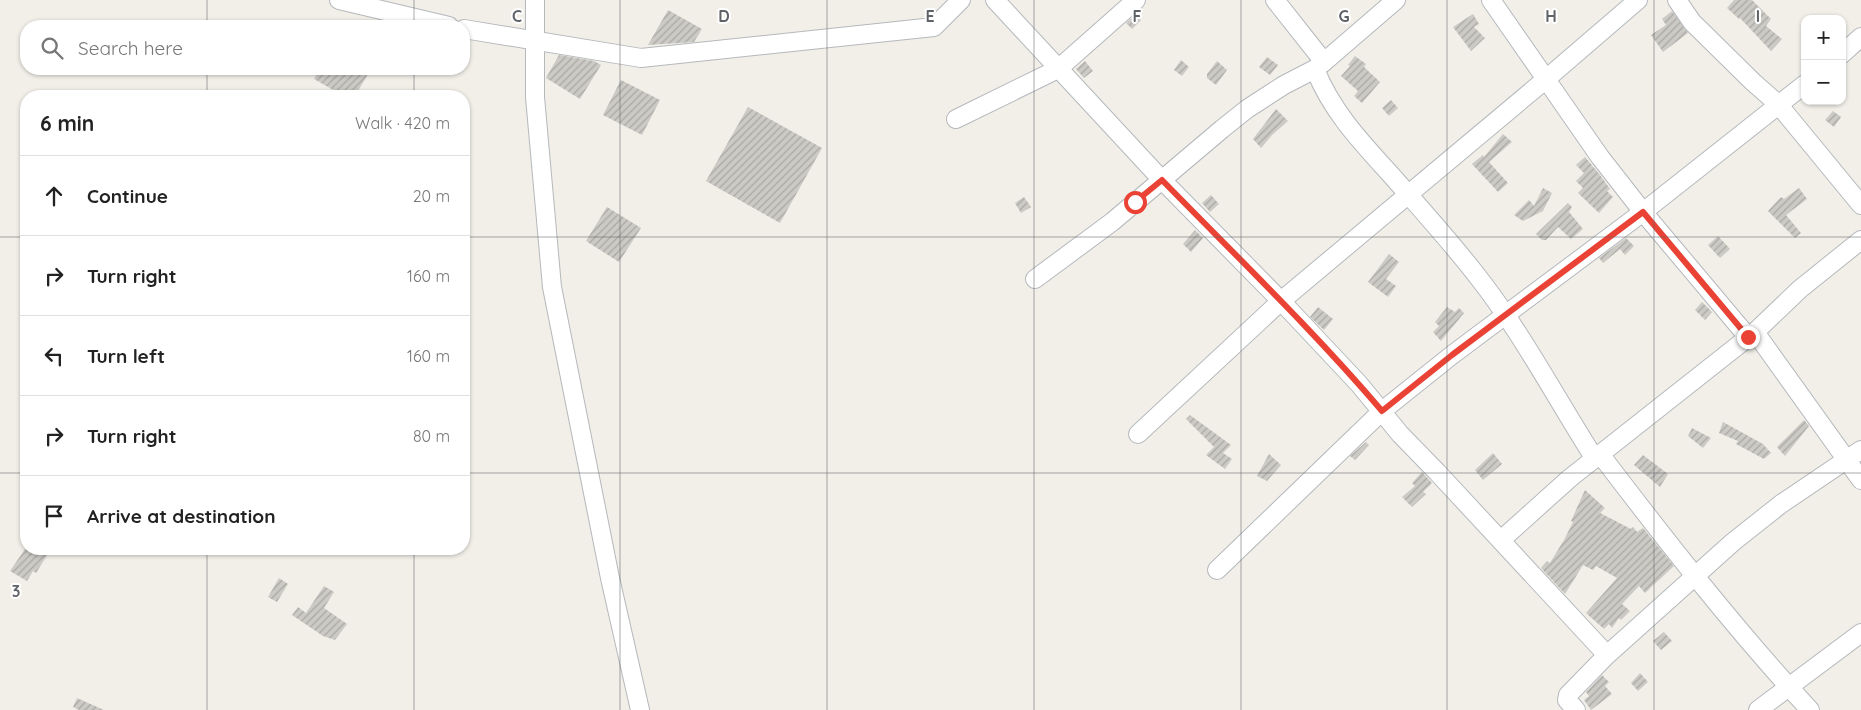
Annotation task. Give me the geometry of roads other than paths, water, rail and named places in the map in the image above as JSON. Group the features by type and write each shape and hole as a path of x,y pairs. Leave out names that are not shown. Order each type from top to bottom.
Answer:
{"street":[{"path":"338,0 423,20"},
{"path":"535,0 535,98 552,287 610,578 640,710"},
{"path":"470,29 642,58 934,27 960,0"},
{"path":"995,0 1162,180 1359,384 1400,434 1438,472 1606,655"},
{"path":"956,119 1058,69 1136,0"},
{"path":"1275,0 1320,66 1323,89 1335,108 1368,152 1457,251 1506,314 1597,456 1738,629 1810,710"},
{"path":"1035,279 1112,222 1247,109 1284,85 1320,66 1396,0"},
{"path":"1491,0 1600,157 1643,212 1854,455 1861,480"},
{"path":"1138,434 1280,301 1638,0"},
{"path":"1677,0 1692,22 1778,104 1861,205"},
{"path":"1846,50 1861,37"},
{"path":"1217,570 1382,411 1452,355 1643,212 1801,87"},
{"path":"1501,540 1597,456 1751,335 1800,289 1861,240"},
{"path":"1576,710 1567,700 1568,695 1606,655 1733,542 1781,504 1854,455"},
{"path":"1758,710 1861,633"}]}
